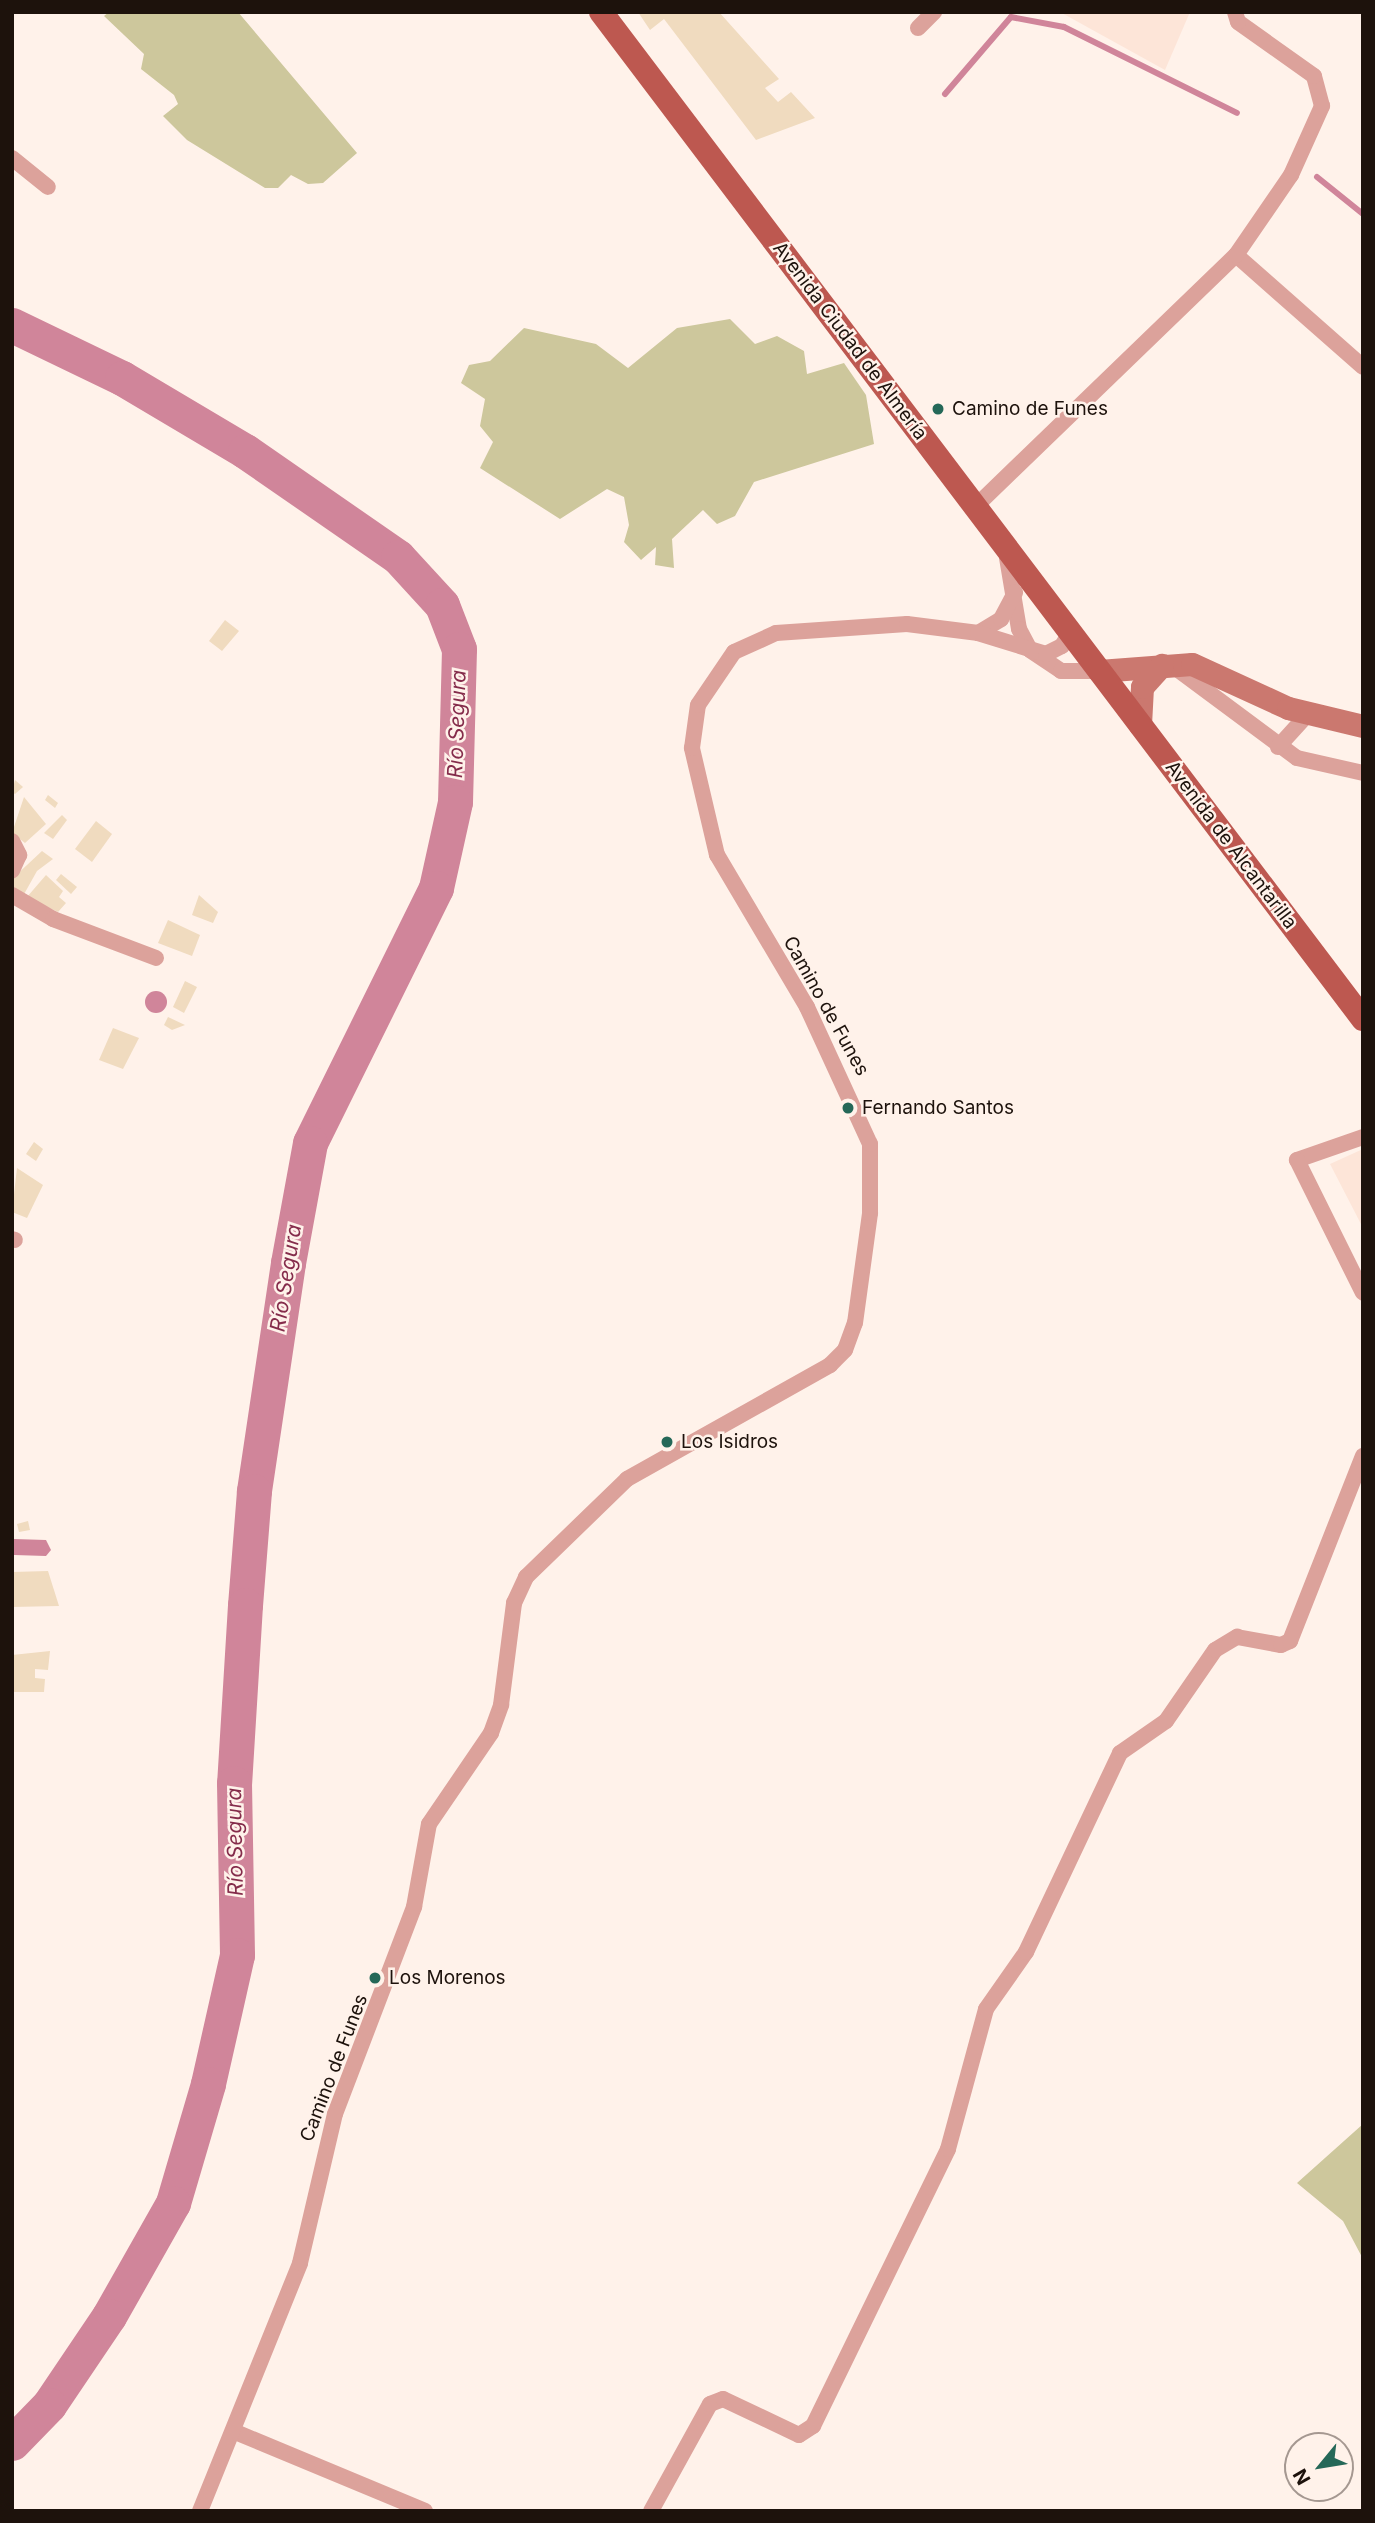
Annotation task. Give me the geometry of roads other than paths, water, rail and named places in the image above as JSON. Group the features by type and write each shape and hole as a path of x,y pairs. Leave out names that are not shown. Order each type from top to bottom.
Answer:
{"main road":[{"name":"Avenida Ciudad de Almería","path":"601,12 1099,671"},
{"path":"1140,725 1142,687 1166,664"},
{"path":"1099,671 1192,664 1307,715 1363,726"},
{"name":"Avenida de Alcantarilla","path":"1099,671 1363,1019"}],"street":[{"path":"918,28 933,12"},
{"path":"975,507 1236,255 1291,175 1322,106 1314,76 1231,14"},
{"path":"12,158 48,187"},
{"path":"1236,255 1363,367"},
{"path":"999,539 1016,590 1019,629 1030,650 1051,653 1070,632"},
{"path":"978,633 1001,620 1016,590"},
{"name":"Camino de Funes","path":"200,2511 300,2263 335,2114 411,1917 429,1824 491,1733 501,1704 511,1617 526,1577 627,1479 830,1365 845,1350 855,1323 870,1213 870,1144 807,1007 717,855 692,748 698,705 734,652 776,634 857,624 978,633 1030,650 1052,668 1099,671"},
{"path":"1166,664 1278,747 1318,767 1363,773"},
{"path":"1278,747 1307,715"},
{"path":"12,841 19,855 12,871"},
{"path":"12,895 53,919 156,958"},
{"path":"1363,1137 1297,1160 1363,1293"},
{"path":"651,2511 710,2404 723,2399 799,2435 813,2426 948,2149 986,2010 1027,1952 1120,1753 1166,1721 1215,1650 1237,1637 1281,1646 1290,1641 1363,1457"},
{"path":"233,2431 425,2511"}],"waterway":[{"path":"945,94 1011,17 1064,27 1237,113"},
{"path":"1317,177 1363,214"},
{"name":"Río Segura","path":"12,325 122,378 245,451 398,557 442,605 459,649 455,802 436,888 310,1143 288,1263 254,1491 245,1605 234,1783 237,1955 208,2084 173,2203 109,2316 49,2405 12,2443"}],"place":[{"name":"Camino de Funes","path":"938,409"},
{"name":"Fernando Santos","path":"848,1108"},
{"name":"Los Isidros","path":"667,1442"},
{"name":"Los Morenos","path":"375,1978"}]}
